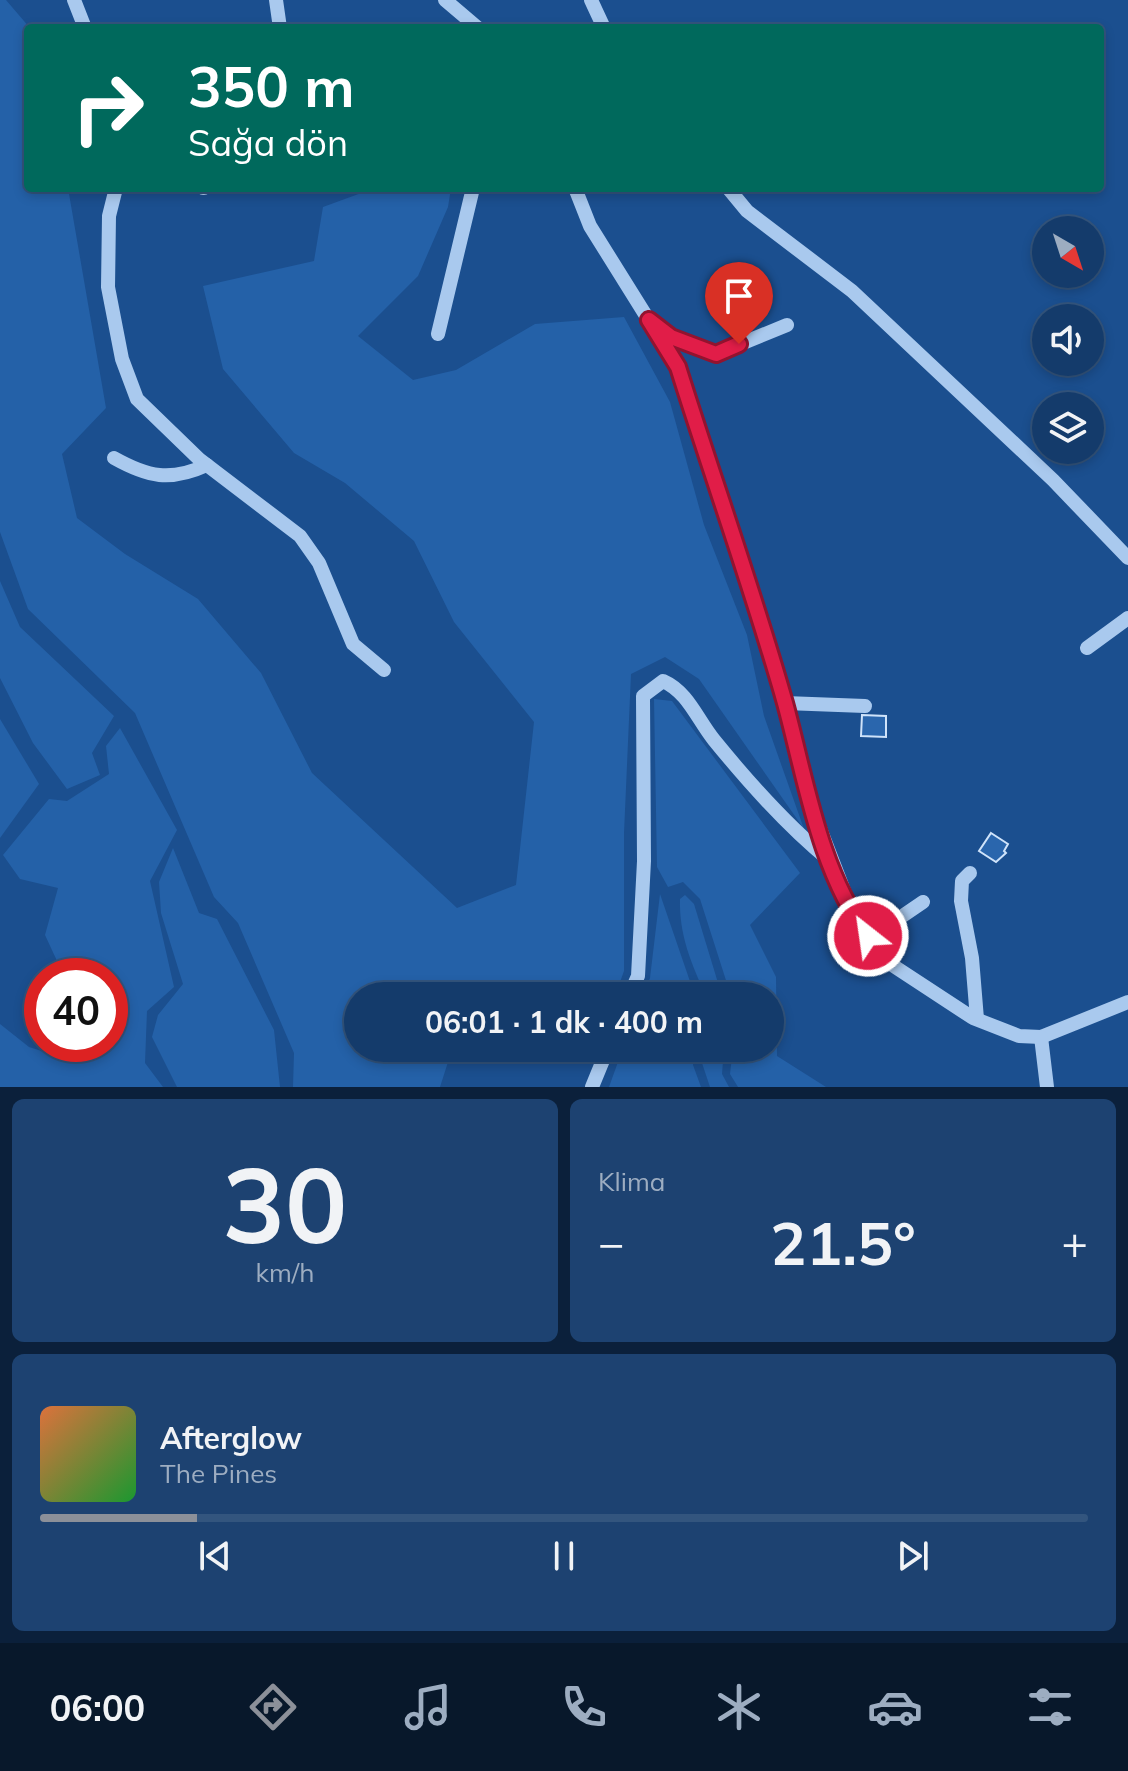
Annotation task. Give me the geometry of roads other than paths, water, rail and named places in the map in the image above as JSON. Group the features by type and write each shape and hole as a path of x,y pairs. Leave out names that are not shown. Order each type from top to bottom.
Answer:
{"street":[{"path":"74,0 83,24"},
{"path":"276,0 279,24"},
{"path":"445,0 473,24"},
{"path":"591,0 602,24"},
{"path":"115,192 109,216 108,287 122,359 137,399 207,465 300,536 319,563 353,644 384,670"},
{"path":"438,334 472,192"},
{"path":"569,192 678,367 785,703 806,792 855,919 886,961 977,1019 1019,1036 1041,1037 1128,1002"},
{"path":"577,192 585,214"},
{"path":"731,192 747,211 852,291 1053,480 1128,558"},
{"path":"649,320 671,337 716,354 787,325"},
{"path":"114,458 146,476 192,472 207,465"},
{"path":"1087,648 1128,618"},
{"path":"635,982 644,861 643,696 663,681 678,688 713,738 797,834 830,860"},
{"path":"785,703 865,706"},
{"path":"970,873 962,881 961,901 972,958 977,1019"},
{"path":"880,954 901,917 923,902"},
{"path":"1041,1037 1047,1087"},
{"path":"592,1087 602,1062"}]}
